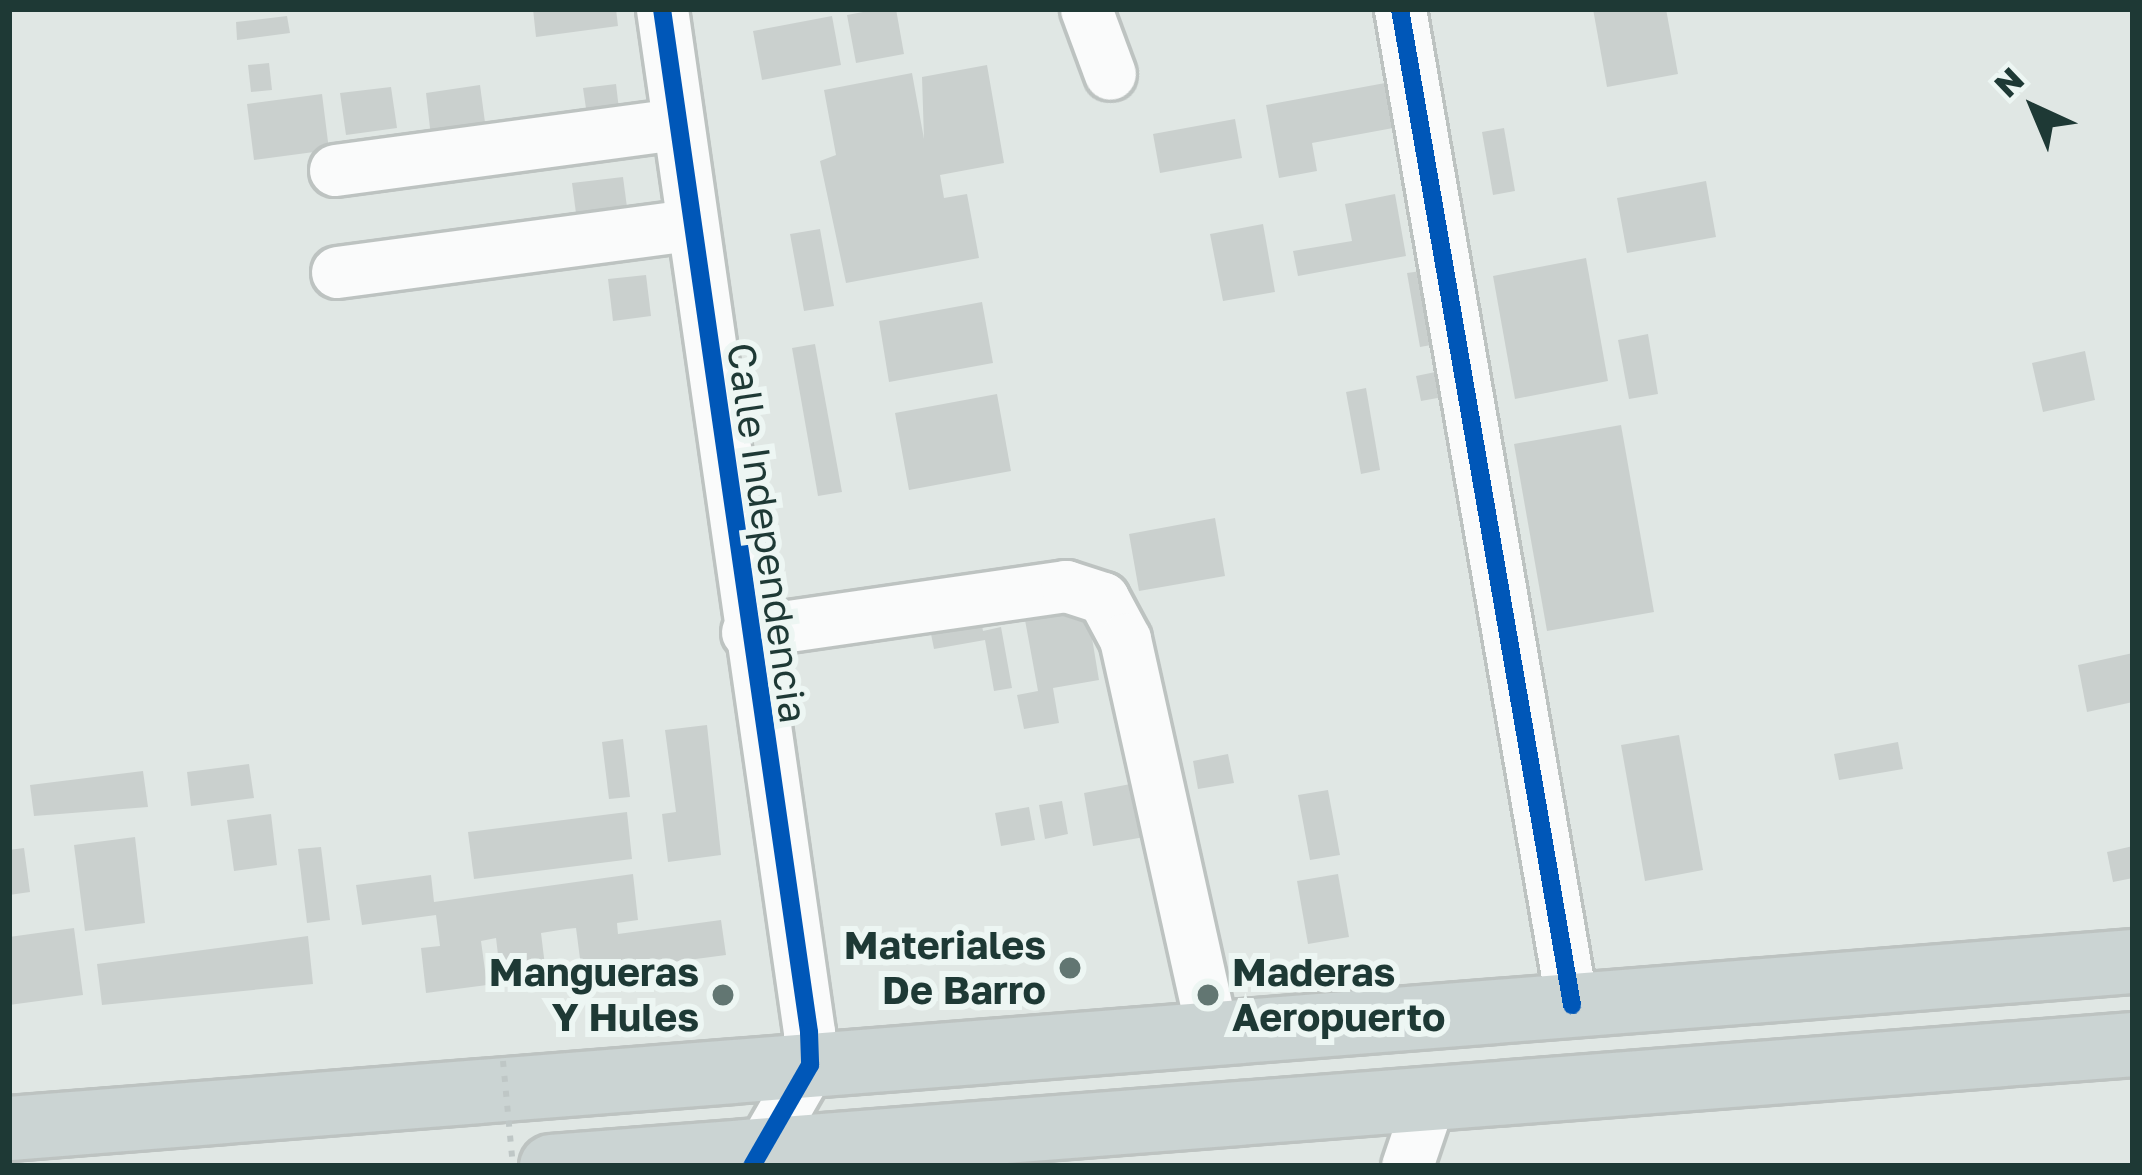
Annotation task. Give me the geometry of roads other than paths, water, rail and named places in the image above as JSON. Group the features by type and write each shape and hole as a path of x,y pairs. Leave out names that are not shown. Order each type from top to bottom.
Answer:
{"main road":[{"path":"9,1128 2133,961"},
{"path":"551,1166 759,1156 2133,1044"}],"street":[{"path":"1086,9 1110,74"},
{"path":"1400,9 1572,1006"},
{"name":"Calle Independencia","path":"672,10 676,124 689,225 810,1066"},
{"path":"335,170 676,124"},
{"path":"337,272 689,225"},
{"path":"747,632 1066,586 1103,598 1125,639 1212,1033"},
{"path":"759,1156 810,1066"},
{"path":"1407,1166 1430,1098"}],"place":[{"name":"Materiales De Barro","path":"1070,968"},
{"name":"Mangueras Y Hules","path":"723,995"},
{"name":"Maderas Aeropuerto","path":"1208,995"}]}
